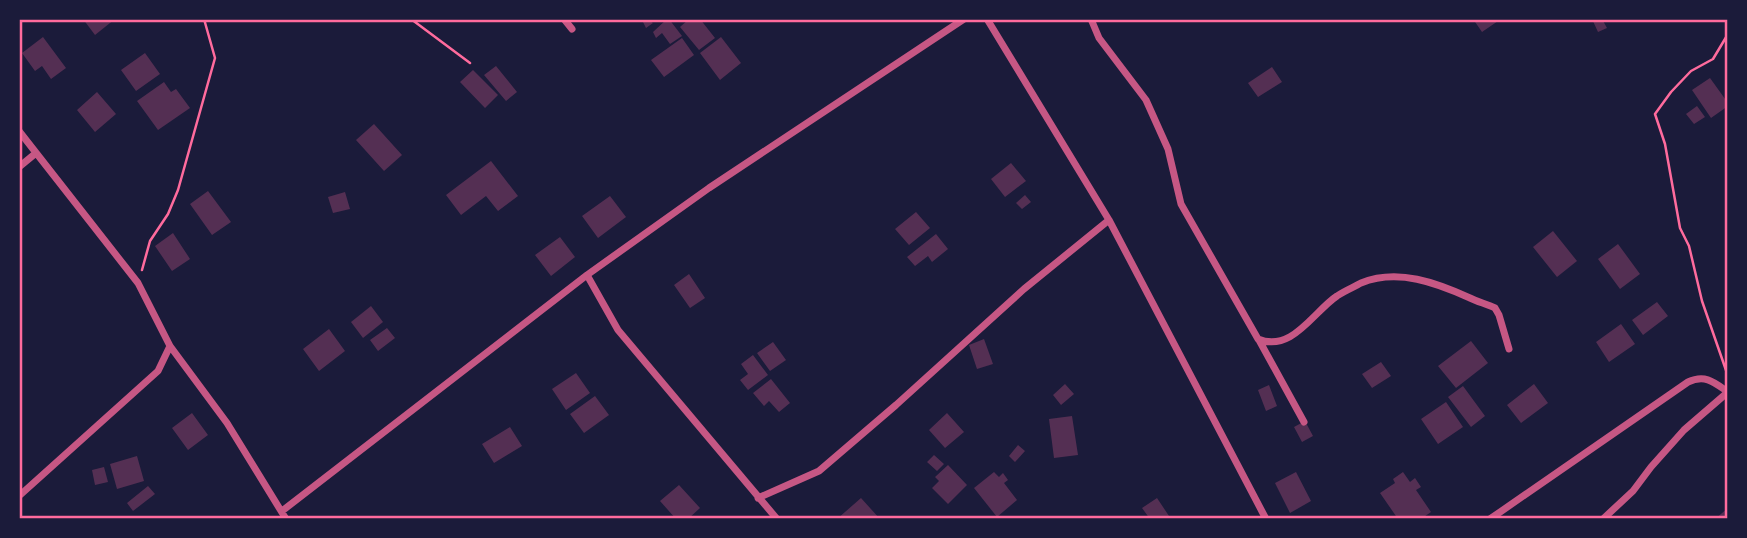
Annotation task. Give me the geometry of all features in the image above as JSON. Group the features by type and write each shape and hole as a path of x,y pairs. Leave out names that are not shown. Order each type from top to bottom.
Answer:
{"street":[{"path":"564,19 572,29"},
{"path":"19,131 138,283 170,346 227,423 284,515 587,275 709,188 964,19"},
{"path":"987,19 1109,220 1266,519"},
{"path":"1091,19 1099,38 1146,100 1168,149 1181,204 1304,422"},
{"path":"19,167 36,153"},
{"path":"758,498 819,471 1024,289 1109,220"},
{"path":"587,275 618,330 777,519"},
{"path":"1258,339 1270,344 1282,341 1307,325 1337,296 1363,282 1400,278 1433,282 1495,309 1509,349"},
{"path":"19,496 158,371 170,346"},
{"path":"1490,519 1688,382 1699,377 1712,381 1728,392 1684,430 1633,491 1603,519"}],"path":[{"path":"138,283 150,242 168,214 178,190 215,58 204,19"},
{"path":"411,19 470,63"},
{"path":"1728,34 1713,59 1691,71 1655,114 1665,144 1680,228 1689,246 1702,301 1728,376"}],"building":[{"path":"83,19 115,19 95,35"},
{"path":"647,19 653,23 646,28 643,22"},
{"path":"667,19 682,36 670,44 662,33 656,38 653,32"},
{"path":"689,19 700,19 715,38 699,50 680,27"},
{"path":"1473,19 1501,19 1482,32"},
{"path":"1592,19 1602,19 1607,28 1598,32"},
{"path":"43,37 66,68 51,79 42,66 35,71 22,53"},
{"path":"721,37 741,63 720,80 700,53"},
{"path":"682,38 694,55 664,77 651,60"},
{"path":"145,53 160,74 136,91 121,70"},
{"path":"496,66 517,92 506,101 484,75"},
{"path":"1272,67 1282,82 1258,97 1248,83"},
{"path":"473,70 498,95 485,108 460,82"},
{"path":"1710,78 1728,103 1728,106 1711,118 1692,90"},
{"path":"164,82 171,92 176,89 190,108 158,130 137,101"},
{"path":"97,92 116,114 95,132 77,110"},
{"path":"1697,106 1705,117 1694,124 1686,114"},
{"path":"374,124 402,155 384,171 356,140"},
{"path":"491,161 518,196 498,211 486,196 461,215 446,195"},
{"path":"1011,163 1026,181 1005,197 991,179"},
{"path":"208,191 231,222 212,235 190,204"},
{"path":"345,192 350,209 333,213 328,197"},
{"path":"1025,195 1031,202 1022,209 1016,203"},
{"path":"610,196 626,217 598,238 582,216"},
{"path":"916,212 930,228 909,245 895,229"},
{"path":"1553,231 1577,261 1557,277 1533,247"},
{"path":"173,233 190,259 172,271 155,246"},
{"path":"936,234 948,249 932,262 928,256 915,266 907,257"},
{"path":"560,237 575,257 551,276 535,255"},
{"path":"1618,244 1640,274 1620,289 1598,259"},
{"path":"689,274 705,298 690,308 674,285"},
{"path":"1657,302 1668,316 1643,335 1632,320"},
{"path":"371,306 383,322 363,338 351,322"},
{"path":"1621,324 1635,344 1609,362 1596,342"},
{"path":"387,328 395,338 378,351 370,340"},
{"path":"329,329 345,351 319,371 303,349"},
{"path":"984,339 993,364 977,369 969,345"},
{"path":"1471,341 1488,363 1456,388 1438,366"},
{"path":"773,342 786,360 770,371 757,353"},
{"path":"753,355 768,375 748,390 740,380 748,374 741,364"},
{"path":"1381,362 1391,376 1372,388 1362,374"},
{"path":"576,373 590,393 566,410 552,389"},
{"path":"771,379 790,403 779,412 769,401 764,406 753,393"},
{"path":"1065,384 1074,394 1061,405 1053,395"},
{"path":"1534,384 1548,403 1521,423 1507,405"},
{"path":"1269,385 1277,406 1266,411 1258,390"},
{"path":"1463,386 1485,416 1471,427 1448,397"},
{"path":"595,396 609,415 584,433 570,414"},
{"path":"1446,402 1463,427 1438,444 1421,419"},
{"path":"192,413 208,435 188,450 172,428"},
{"path":"947,413 964,432 945,448 929,430"},
{"path":"1072,416 1078,455 1054,458 1049,419"},
{"path":"1305,421 1313,436 1302,442 1294,427"},
{"path":"510,427 522,446 494,463 482,444"},
{"path":"1018,445 1025,451 1015,462 1009,456"},
{"path":"934,455 944,464 937,471 927,462"},
{"path":"137,456 144,481 117,489 110,464"},
{"path":"948,465 967,485 948,504 932,488 939,481 935,477"},
{"path":"104,467 108,482 95,485 92,470"},
{"path":"994,472 999,477 1003,473 1008,480 1004,483 1017,500 997,517 974,488"},
{"path":"1296,472 1311,501 1290,513 1275,483"},
{"path":"1403,472 1410,482 1415,478 1421,487 1416,490 1431,512 1421,519 1398,519 1380,493 1395,483 1393,479"},
{"path":"679,485 700,508 688,519 676,519 660,501"},
{"path":"148,486 155,494 133,511 127,503"},
{"path":"861,498 880,519 837,519"},
{"path":"1157,498 1171,519 1150,519 1142,508"},
{"path":"1728,508 1728,519 1715,519"}]}
